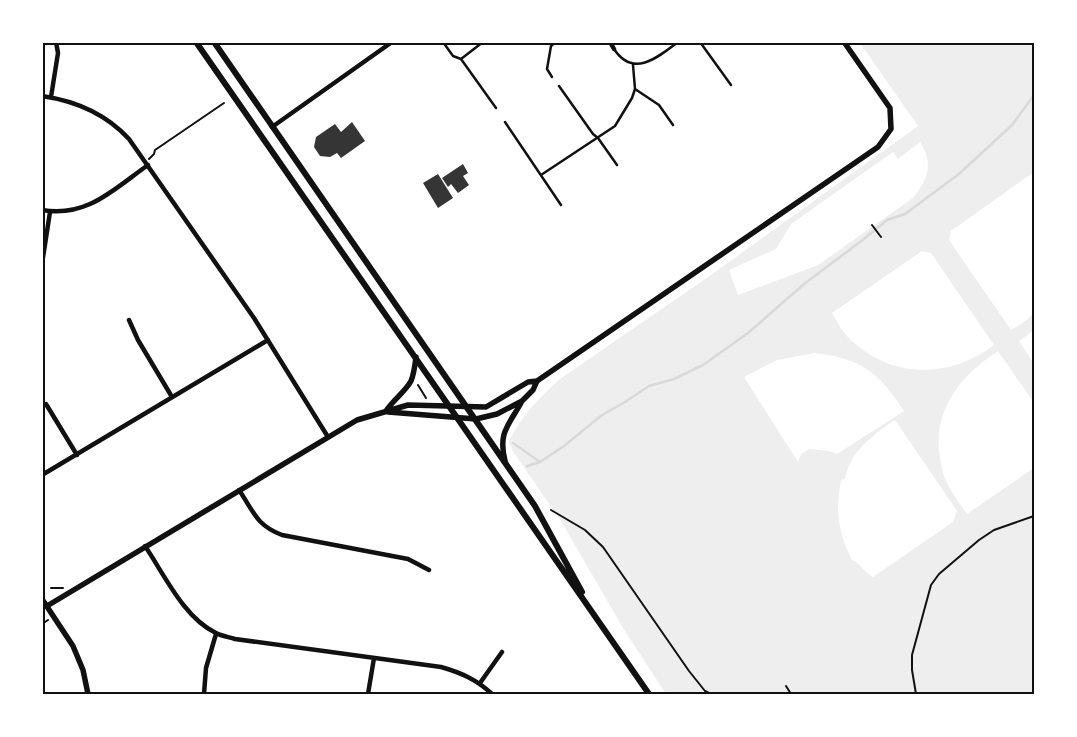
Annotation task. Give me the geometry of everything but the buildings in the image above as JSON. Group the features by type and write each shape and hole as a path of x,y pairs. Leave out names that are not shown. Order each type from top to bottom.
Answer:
{"main road":[{"path":"196,42 649,694"},
{"path":"214,42 536,506 596,620"}],"street":[{"path":"51,98 58,53 56,42"},
{"path":"272,127 392,42"},
{"path":"610,42 614,49"},
{"path":"505,461 501,446 502,438 522,401 533,390 538,381 878,147 891,130 890,108 844,42"},
{"path":"42,96 80,106 100,114 118,126 129,139 268,340 328,437"},
{"path":"42,210 50,212 73,211 91,205 147,164"},
{"path":"42,264 50,212"},
{"path":"129,320 138,340 172,398"},
{"path":"42,475 268,340"},
{"path":"386,411 412,379 416,357"},
{"path":"47,606 357,420 408,405 486,407 528,382 538,381"},
{"path":"386,411 414,415 476,419 497,414 522,401"},
{"path":"46,404 77,455"},
{"path":"239,490 259,522 268,530 282,535 408,559 429,570"},
{"path":"146,546 184,606 199,622 216,634 235,639 442,667 470,676 492,694"},
{"path":"42,599 73,646 83,670 88,694"},
{"path":"204,694 206,668 216,634"},
{"path":"480,683 502,652"},
{"path":"368,694 374,658"}],"lane":[{"path":"443,42 453,56 462,59 496,108"},
{"path":"462,59 483,42"},
{"path":"614,49 626,63 633,64 642,63 660,56 678,42"},
{"path":"700,42 731,85"},
{"path":"552,77 547,69 551,46 555,43"},
{"path":"541,175 615,126 632,98 635,89 633,64"},
{"path":"560,86 617,165"},
{"path":"635,89 659,105 673,125"},
{"path":"505,122 562,205"}],"path":[{"path":"147,164 155,150 224,103"},
{"path":"872,225 881,237"},
{"path":"415,381 428,401"},
{"path":"551,510 585,530 615,560 705,691 711,694"},
{"path":"916,694 912,670 912,655 931,586 938,574 994,530 1034,516"},
{"path":"786,686 791,694"}],"shaded area":[{"path":"860,43 1034,43 1034,172 951,231 949,240 1011,330 1027,320 1034,312 1034,330 1019,341 1034,364 1034,403 998,351 973,370 954,393 942,420 939,435 939,451 948,485 967,514 1034,468 1034,694 666,694 623,628 561,521 512,450 509,442 531,408 560,379 711,275 918,126","holes":["920,142 928,164 925,178 913,198 818,265 738,295 729,270 776,249 791,224 893,152 898,159","922,251 931,253 994,345 958,364 939,369 919,370 900,367 881,360 863,350 845,334 832,313","814,353 830,355 856,363 877,377 904,411 837,454 829,451 809,449 801,454 798,462 744,377 777,360","895,420 957,511 953,522 873,577 852,560 841,531 838,512 841,480 845,479 857,452 871,438"]}],"waterway":[{"path":"527,466 540,462 564,446 602,415 649,386 674,379 703,365 748,333 804,284 887,220 905,214 959,174 1012,125 1034,95"},
{"path":"513,443 540,462"}]}
